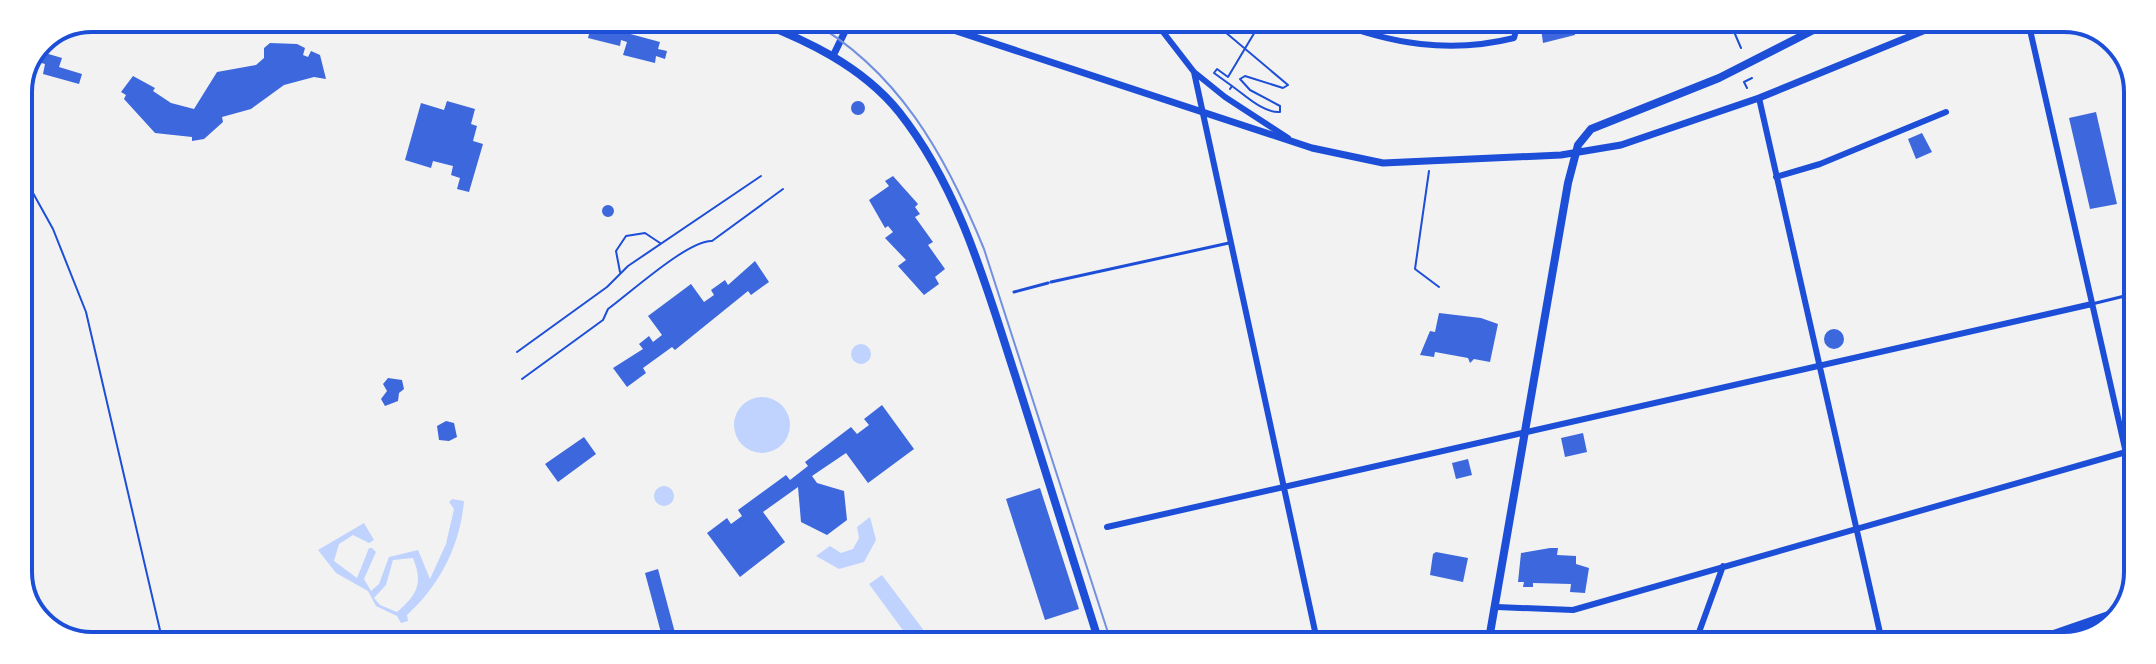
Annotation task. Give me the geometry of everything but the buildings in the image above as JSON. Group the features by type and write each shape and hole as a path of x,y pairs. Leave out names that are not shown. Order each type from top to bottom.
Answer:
{"main road":[{"path":"780,32 833,56 879,91 899,112 931,161 981,268 1096,632"},
{"path":"1491,632 1522,433 1576,154 1591,129 1719,78 1809,32"},
{"path":"2059,632 2105,616"}],"street":[{"path":"833,56 845,32"},
{"path":"961,32 1335,156 1368,161 1428,162 1576,154 1654,135 1759,98 1921,32"},
{"path":"1163,32 1194,72 1225,97 1291,140"},
{"path":"1366,32 1404,45 1488,44 1514,38 1518,32"},
{"path":"2030,32 2124,443"},
{"path":"1194,72 1315,632"},
{"path":"1759,98 1880,632"},
{"path":"1776,177 1820,164 1946,112"},
{"path":"1107,527 2092,304"},
{"path":"1497,607 1573,610 2124,453"},
{"path":"1699,632 1723,566"}],"lane":[{"path":"1014,292 1229,243"},
{"path":"2092,304 2124,296"}],"path":[{"path":"1224,32 1244,50 1287,82 1283,88 1245,76 1240,79 1250,90 1280,106 1280,112 1274,113 1253,101 1214,73 1217,69 1228,77 1244,50 1255,32"},
{"path":"1734,32 1741,48"},
{"path":"1747,88 1744,82 1752,78"},
{"path":"1428,162 1429,178 1415,269 1439,287"},
{"path":"517,352 661,244 761,176"},
{"path":"522,379 603,320 608,309 701,240 712,241 783,189"},
{"path":"32,191 53,229 86,312 160,632"},
{"path":"621,273 616,251 626,236 645,233 661,244"}],"water":[{"path":"857,344 865,344 871,354 865,364 857,364 851,358 851,350"},
{"path":"762,397 781,406 790,425 781,444 762,453 743,444 734,425 743,406"},
{"path":"664,486 671,489 674,496 671,503 664,506 657,503 654,496 657,489"},
{"path":"452,499 464,501 453,549 429,591 407,615 408,621 401,623 397,616 376,606 368,591 336,573 318,550 364,523 374,540 369,543 353,535 339,544 334,561 357,578 369,548 372,548 376,552 364,579 371,591 379,584 389,557 418,550 430,579 446,544 454,509 449,502","holes":["413,558 418,574 414,594 397,612 380,605 374,598 386,585 393,560"]},
{"path":"870,517 876,540 864,562 839,569 816,556 830,546 841,553 853,549 859,538 857,527"},
{"path":"882,575 925,632 904,632 869,584"}],"tram line":[{"path":"828,32 868,63 893,89 935,149 969,214 984,249 1108,632"}]}
